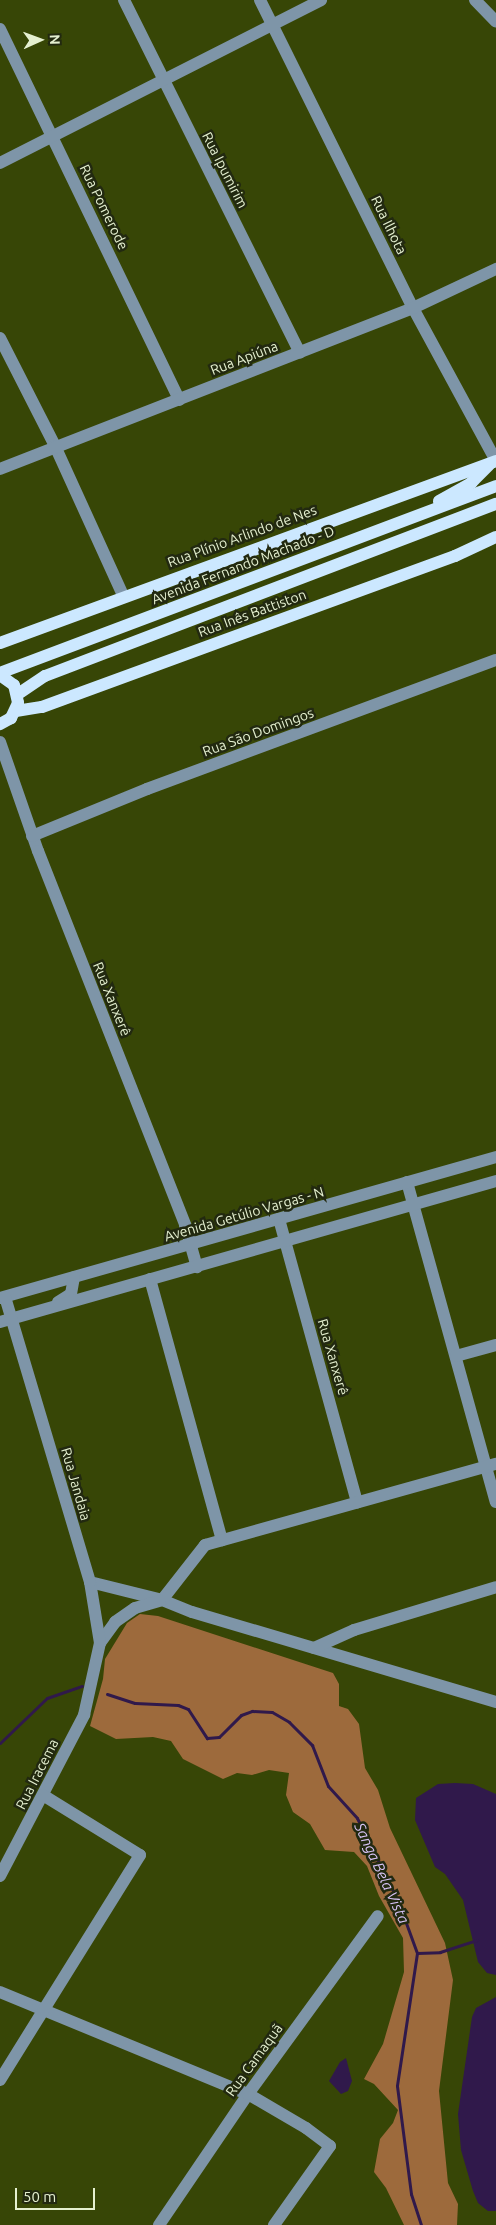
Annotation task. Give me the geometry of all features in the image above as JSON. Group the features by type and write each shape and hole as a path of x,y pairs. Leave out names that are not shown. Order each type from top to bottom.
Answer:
{"main road":[{"path":"381,531 401,516 431,505 471,483 493,462"},
{"name":"Rua Plínio Arlindo de Nes","path":"0,643 123,595 493,462"},
{"name":"Avenida Fernando Machado - D","path":"0,674 496,486"},
{"path":"18,694 45,676 496,504"},
{"name":"Rua Inês Battiston","path":"16,711 42,707 455,556 490,540 496,531"},
{"path":"0,674 11,681 18,694 16,711 0,724"}],"street":[{"name":"Rua Ipumirim","path":"124,0 300,353"},
{"name":"Rua Ilhota","path":"260,0 413,308 493,462"},
{"path":"0,163 321,0"},
{"path":"475,0 496,22"},
{"name":"Rua Pomerode","path":"0,28 179,400"},
{"name":"Rua Apiúna","path":"0,469 413,308 496,269"},
{"path":"0,338 55,446 123,595"},
{"name":"Rua São Domingos","path":"32,836 147,789 496,660"},
{"name":"Rua Xanxerê","path":"0,742 32,836 192,1244 198,1266"},
{"name":"Avenida Getúlio Vargas - N","path":"2,1297 496,1157"},
{"path":"6,1321 496,1181"},
{"path":"408,1182 456,1356 491,1465 496,1502"},
{"name":"Rua Xanxerê","path":"279,1219 358,1502"},
{"path":"43,1310 71,1294 74,1277"},
{"path":"150,1279 222,1540"},
{"name":"Rua Jandaia","path":"2,1297 6,1321 90,1582 100,1643 92,1683"},
{"path":"456,1356 496,1345"},
{"path":"100,1643 115,1622 134,1608 162,1600 205,1545 491,1465"},
{"path":"90,1582 162,1600 192,1612 496,1702"},
{"path":"314,1648 354,1630 496,1587"},
{"name":"Rua Iracema","path":"0,1876 84,1715 92,1683"},
{"path":"0,2080 140,1855 43,1795"},
{"name":"Rua Camaquã","path":"158,2225 248,2094 378,1916"},
{"path":"0,1992 248,2094 306,2128 330,2146 274,2225"}],"shaded area":[{"path":"140,1614 158,1616 333,1673 339,1684 339,1706 348,1709 359,1724 365,1768 378,1790 390,1828 445,1943 453,1980 439,2091 448,2183 458,2204 457,2225 404,2225 386,2188 374,2172 380,2139 393,2123 398,2110 374,2084 364,2079 383,2044 404,1972 403,1938 379,1896 367,1866 354,1852 325,1850 310,1824 293,1812 286,1795 289,1773 269,1770 252,1775 237,1773 223,1779 183,1759 171,1741 153,1737 116,1739 90,1726 103,1679 105,1659 127,1623"},
{"path":"438,1784 473,1784 496,1794 496,1975 487,1973 478,1962 463,1900 445,1874 435,1867 415,1820 416,1798"},
{"path":"496,1997 496,2211 488,2211 478,2203 473,2191 461,2150 458,2114 472,2017 476,2008"},
{"path":"346,2058 352,2081 348,2091 341,2094 329,2081 340,2062"}],"waterway":[{"name":"Sanga Bela Vista","path":"0,1743 47,1698 82,1686"},
{"name":"Sanga Bela Vista","path":"107,1694 135,1703 178,1705 188,1709 207,1738 219,1737 241,1715 252,1711 272,1712 289,1722 312,1745 328,1786 357,1818 398,1901 417,1953 397,2086 411,2194 421,2225"},
{"path":"417,1953 440,1952 477,1940"}]}
